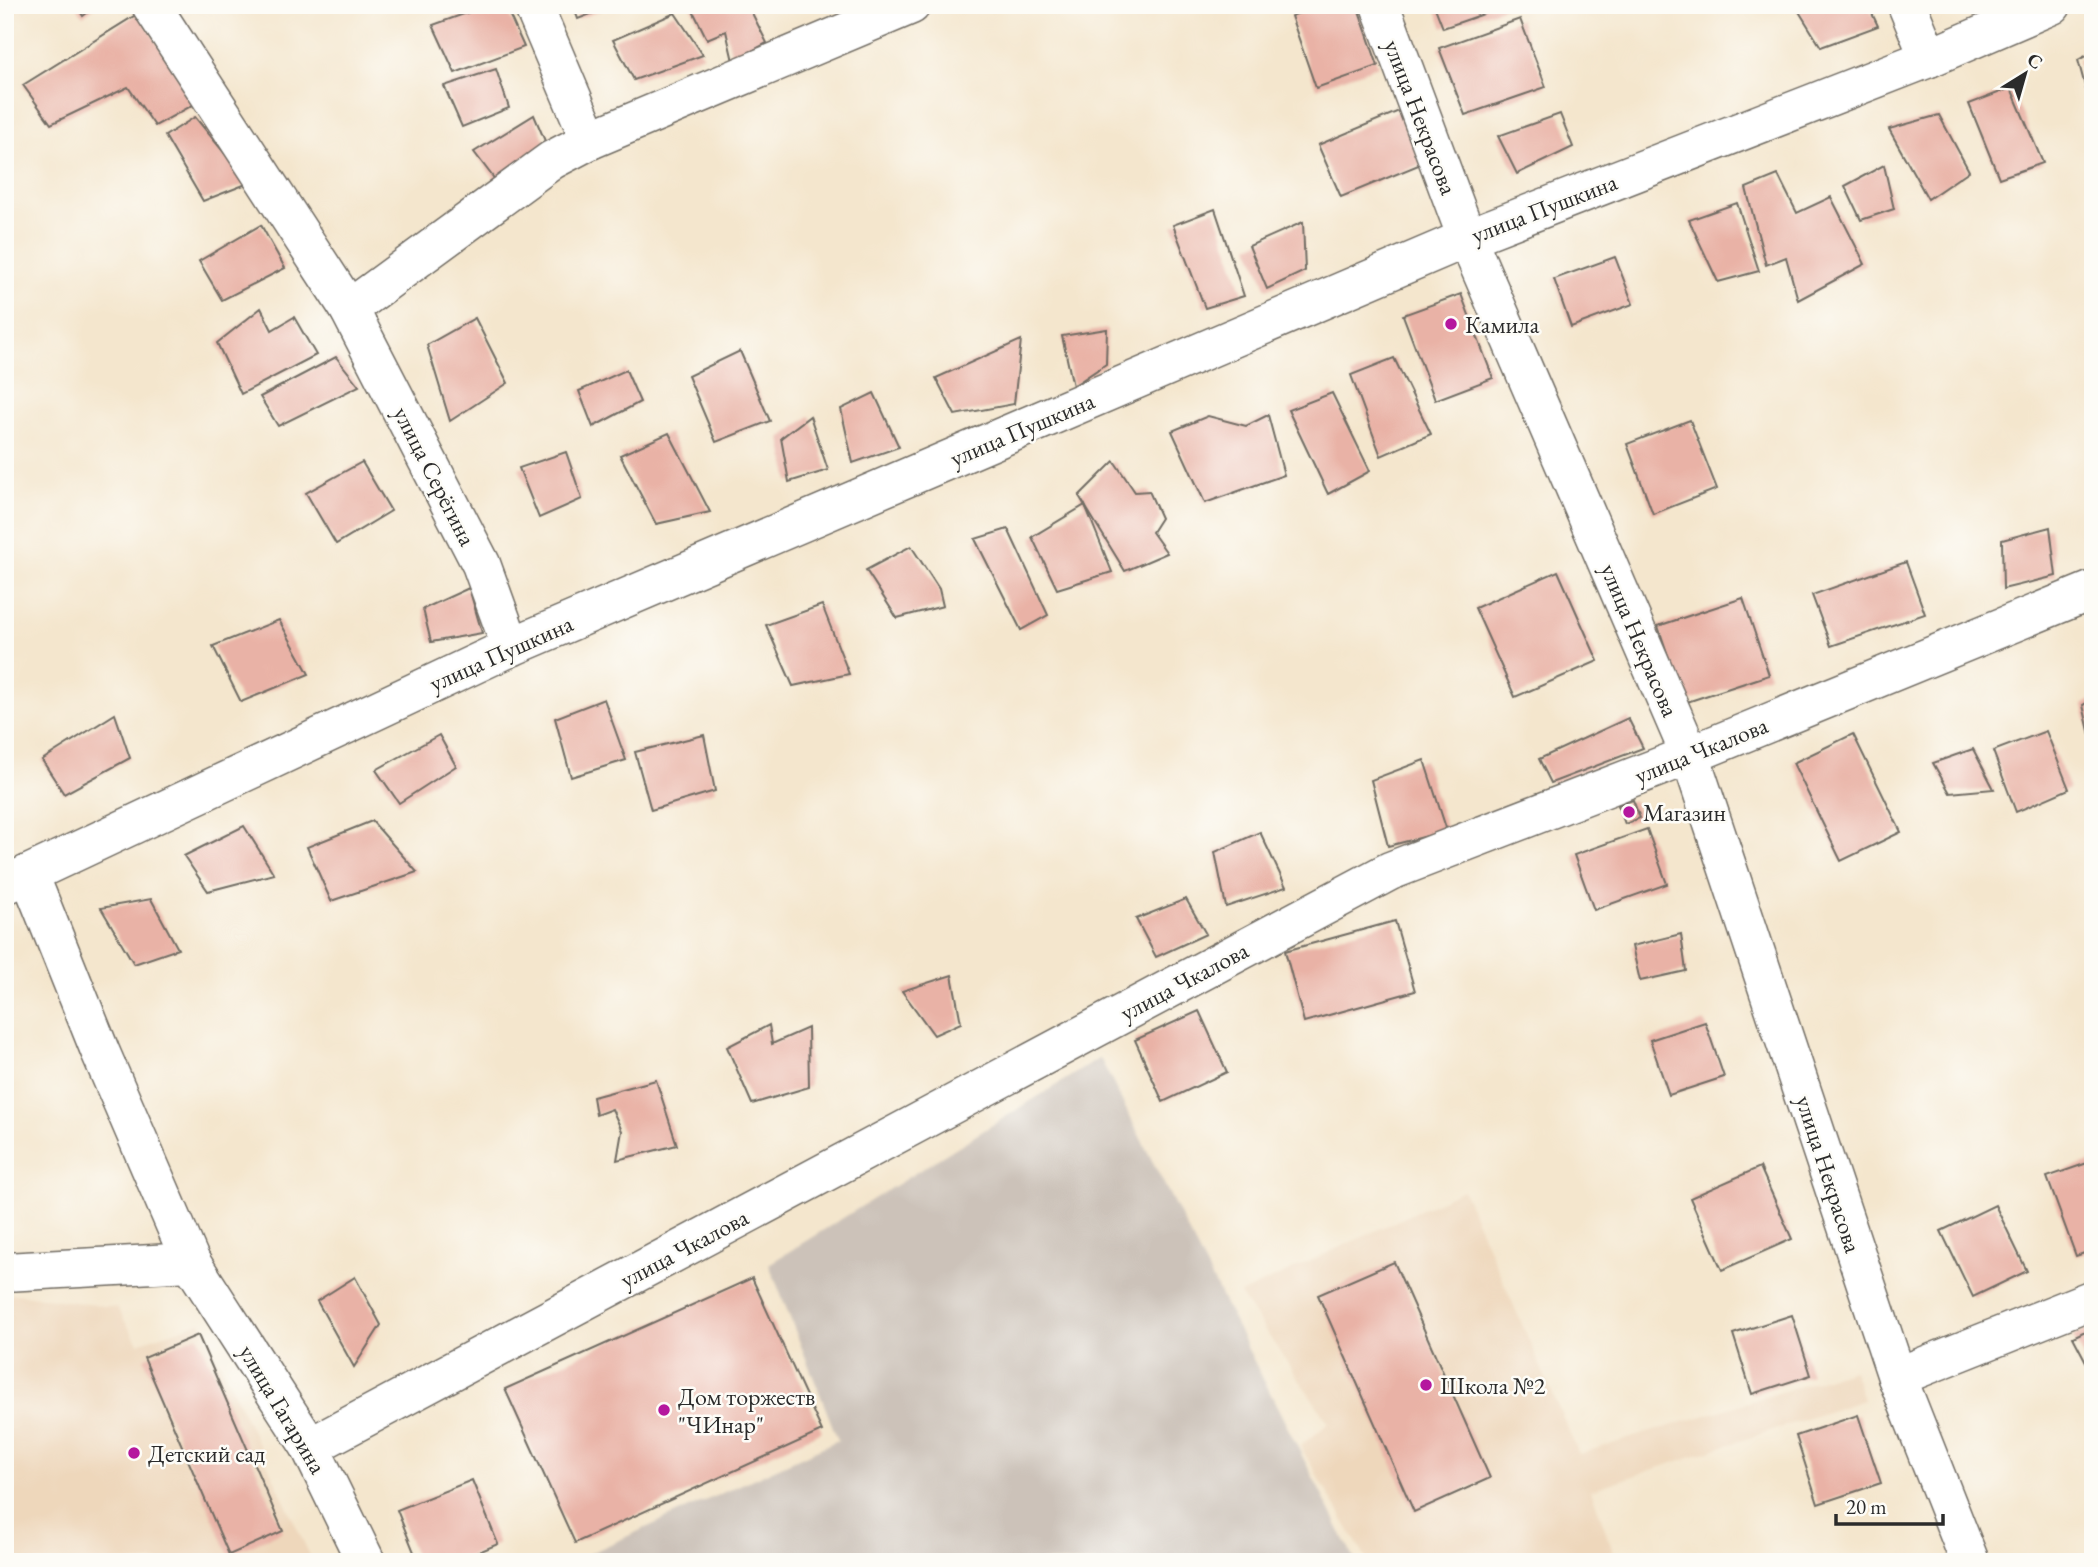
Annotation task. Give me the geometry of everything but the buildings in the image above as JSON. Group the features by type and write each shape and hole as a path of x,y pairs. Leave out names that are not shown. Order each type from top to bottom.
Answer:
{"street":[{"name":"улица Серёгина","path":"151,5 349,309 481,564 511,647"},
{"path":"533,5 590,140"},
{"path":"349,309 552,160 590,140 911,5"},
{"name":"улица Некрасова","path":"1380,5 1467,238 1690,755 1897,1377 1970,1562"},
{"path":"1907,5 1929,58"},
{"name":"улица Пушкина","path":"17,879 511,647 1467,238 1929,58 2052,5"},
{"name":"улица Чкалова","path":"310,1447 1390,871 1690,755 2093,590"},
{"name":"улица Гагарина","path":"17,879 100,1051 191,1262 310,1447 366,1562"},
{"path":"5,1272 191,1262"},
{"path":"1897,1377 2093,1299"}],"shaded area":[{"path":"1100,1058 1356,1562 581,1562 580,1558 838,1440 769,1264"},
{"name":"Школа №2","path":"1463,1190 1579,1454 1853,1370 1863,1400 1591,1490 1617,1562 1368,1562 1300,1446 1329,1423 1240,1294"},
{"name":"Детский сад","path":"16,1294 117,1308 138,1343 201,1322 313,1562 5,1562 5,1296"}],"place":[{"name":"Камила","path":"1451,324"},
{"name":"Магазин","path":"1629,812"},
{"name":"Школа №2","path":"1426,1385"},
{"name":"Дом торжеств \"ЧИнар\"","path":"664,1410"},
{"name":"Детский сад","path":"134,1453"}]}
